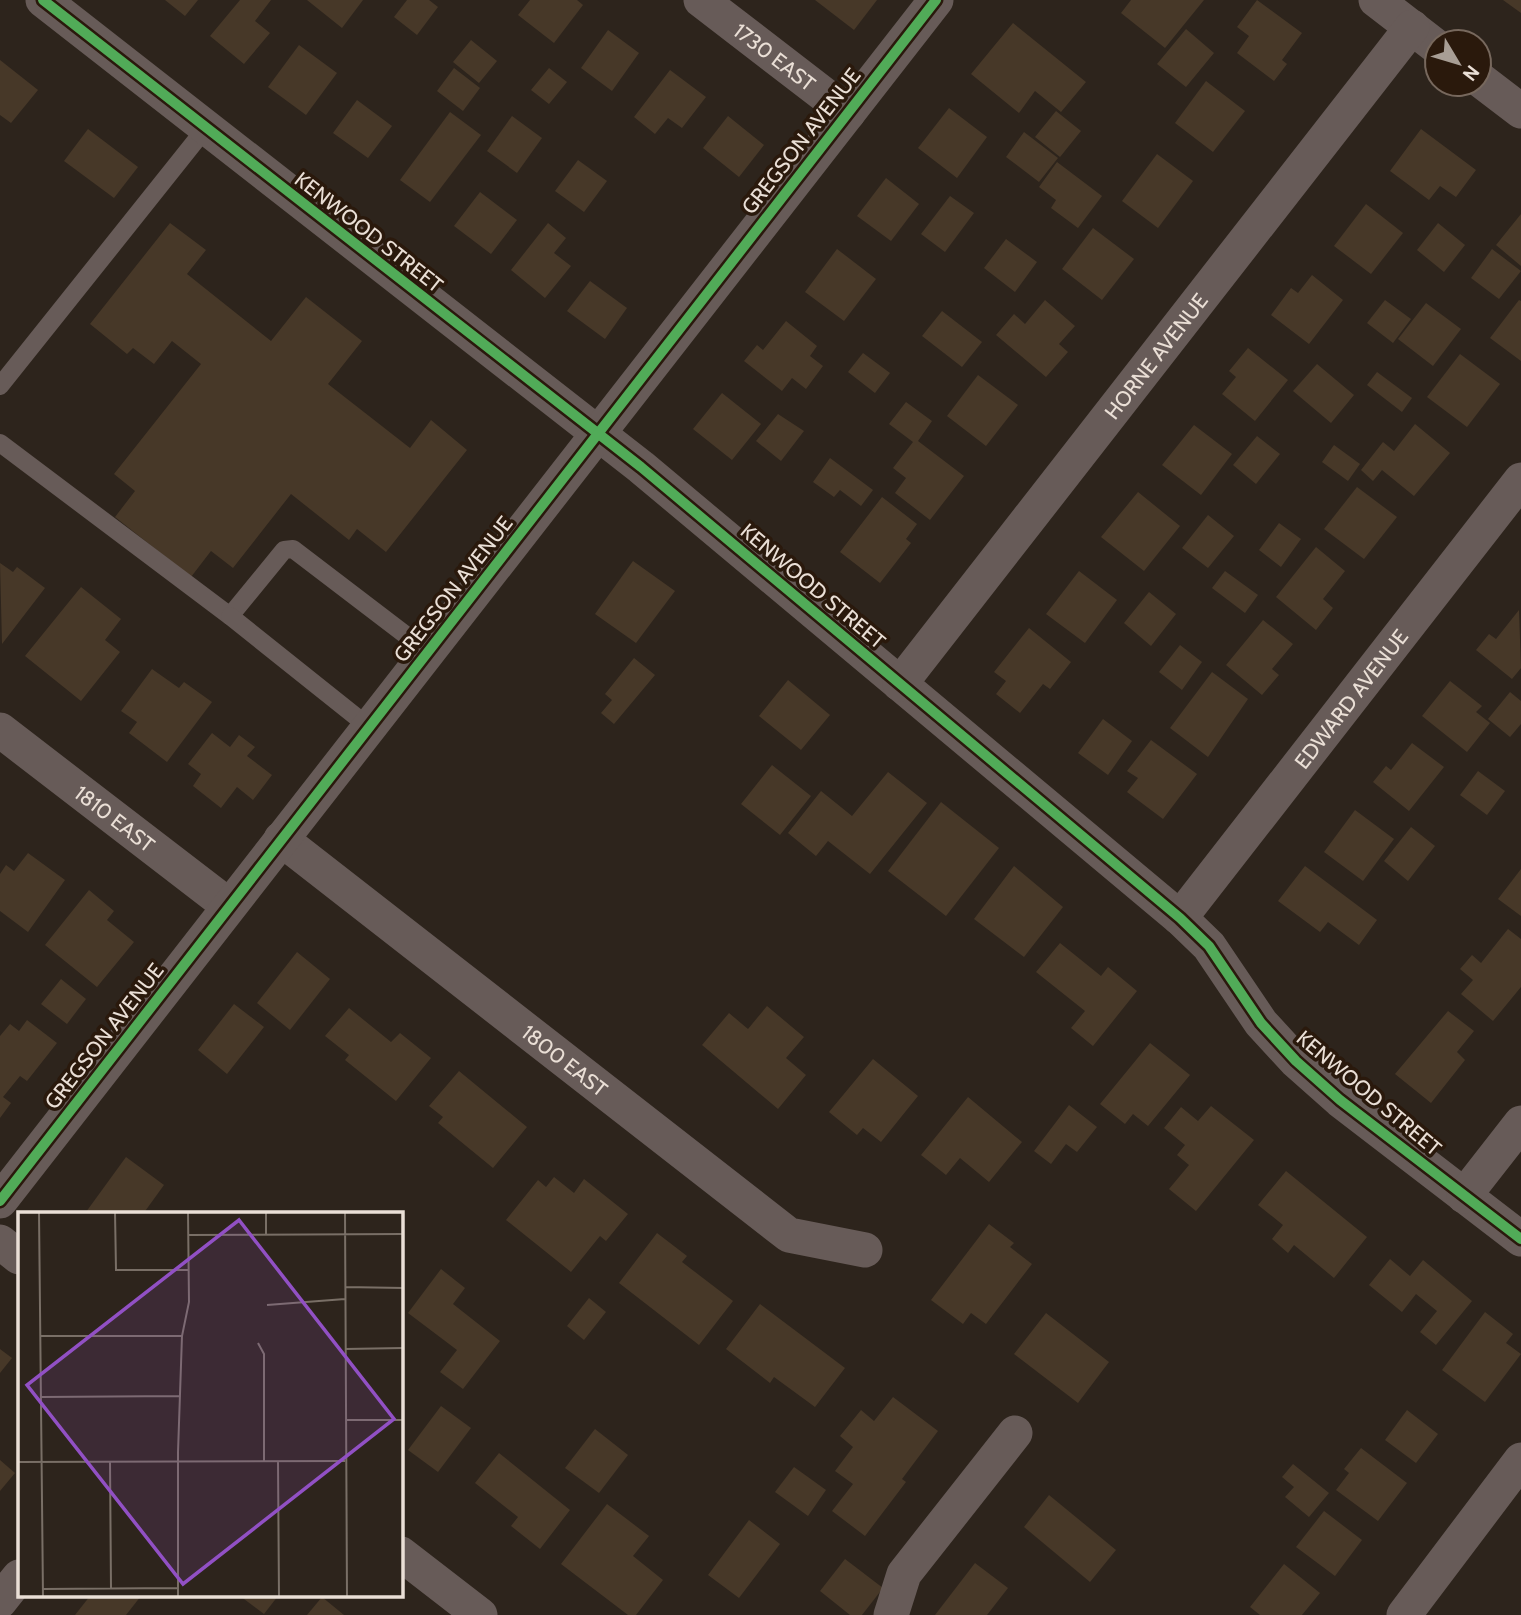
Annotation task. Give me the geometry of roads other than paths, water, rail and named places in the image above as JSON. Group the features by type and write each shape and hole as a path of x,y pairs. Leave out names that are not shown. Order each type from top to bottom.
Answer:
{"street":[{"name":"KENWOOD STREET","path":"43,0 641,467 1181,918 1209,946 1261,1023 1296,1061 1340,1100 1521,1239"},
{"name":"1730 EAST","path":"701,0 848,113"},
{"name":"GREGSON AVENUE","path":"0,1201 936,0"},
{"path":"1376,0 1423,36"},
{"name":"HORNE AVENUE","path":"900,684 1423,38"},
{"path":"1493,90 1521,111"},
{"name":"EDWARD AVENUE","path":"1181,918 1521,480"},
{"name":"1810 EAST","path":"0,730 229,906"},
{"name":"1800 EAST","path":"282,839 789,1235 865,1250"},
{"path":"1464,1196 1521,1123"},
{"path":"0,1242 18,1256"},
{"path":"891,1615 904,1574 1015,1433"},
{"path":"1404,1615 1521,1460"},
{"path":"402,1555 480,1615"},
{"path":"0,1601 18,1578"}],"lane":[{"path":"0,386 205,129"},
{"path":"0,443 230,616 369,727"},
{"path":"230,616 284,550 293,549 428,652"}]}
